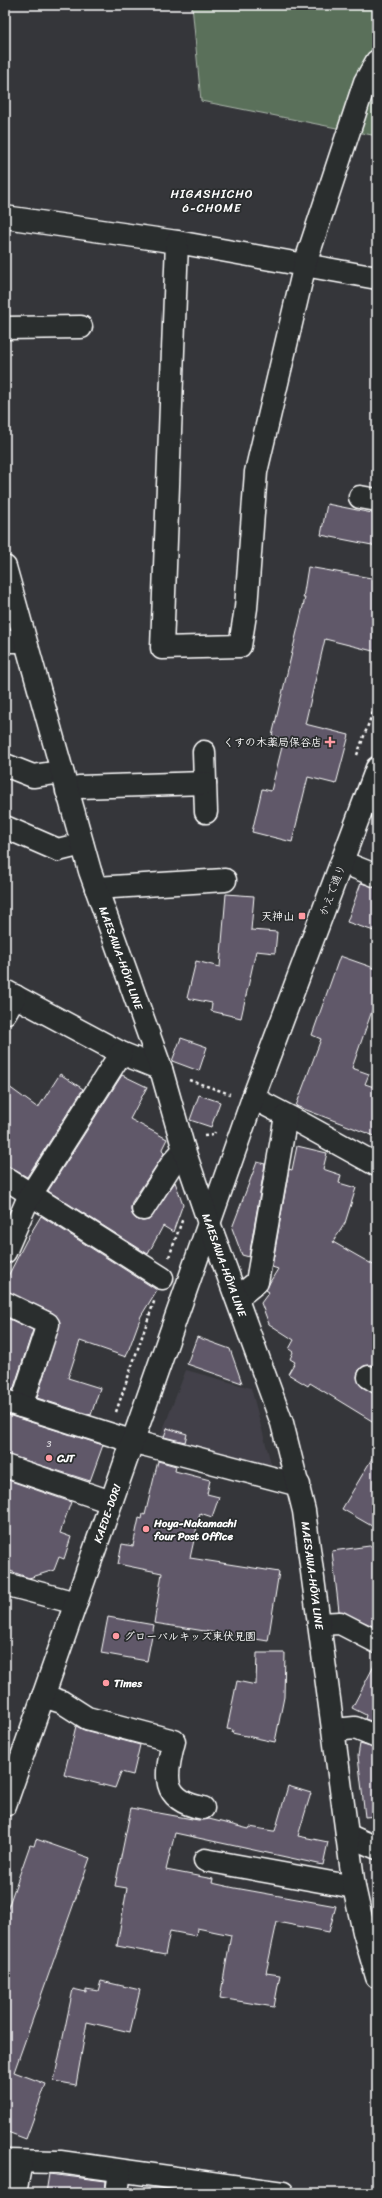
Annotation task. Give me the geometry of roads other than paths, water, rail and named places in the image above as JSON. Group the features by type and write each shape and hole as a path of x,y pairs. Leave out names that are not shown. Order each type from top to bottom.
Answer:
{"street":[{"path":"177,242 162,648 240,646 246,608 256,472 305,264 365,82 377,61"},
{"path":"5,217 177,242 377,278"},
{"path":"5,328 81,327"},
{"name":"MAESAWA-HŌYA LINE","path":"5,567 15,641 64,781 96,888 161,1070 192,1143 209,1223 238,1298 282,1423 299,1485 334,1730 354,1887 364,1932 377,1977"},
{"path":"204,752 206,812"},
{"path":"5,765 33,776 64,781 79,787 205,783"},
{"name":"かえで通り","path":"253,1098 377,768"},
{"path":"5,827 58,850 82,844"},
{"path":"342,862 377,876"},
{"path":"96,888 225,880"},
{"path":"8,1000 161,1070"},
{"path":"5,1252 29,1197 121,1053"},
{"path":"253,1098 377,1165"},
{"name":"KAEDE-DORI","path":"5,1805 253,1098"},
{"path":"238,1298 257,1282 286,1116"},
{"path":"143,1209 173,1162 192,1143"},
{"path":"5,1178 29,1197 162,1278"},
{"path":"5,1192 29,1197"},
{"path":"5,1303 48,1324 13,1404 132,1442 299,1485"},
{"path":"5,1466 111,1502"},
{"path":"5,1584 76,1603"},
{"path":"319,1624 340,1623 377,1642"},
{"path":"43,1696 62,1702 87,1718 174,1741 167,1770 168,1782 174,1793 182,1801 189,1805 203,1808"},
{"path":"334,1730 355,1728 377,1737"},
{"path":"347,1835 377,1848"},
{"path":"205,1860 354,1887"},
{"path":"15,2193 13,2162 60,2162 221,2188 283,2193"},
{"path":"117,2193 120,2171"}],"place":[{"name":"くすの木薬局保谷店","path":"330,742"},
{"name":"天神山","path":"302,916"},
{"name":"CJT","path":"49,1458"},
{"name":"Hoya-Nakamachi four Post Office","path":"146,1529"},
{"name":"グローバルキッズ東伏見園","path":"116,1636"},
{"name":"Times","path":"106,1683"}],"district":[{"name":"HIGASHICHO 6-CHOME","path":"212,201"}]}
